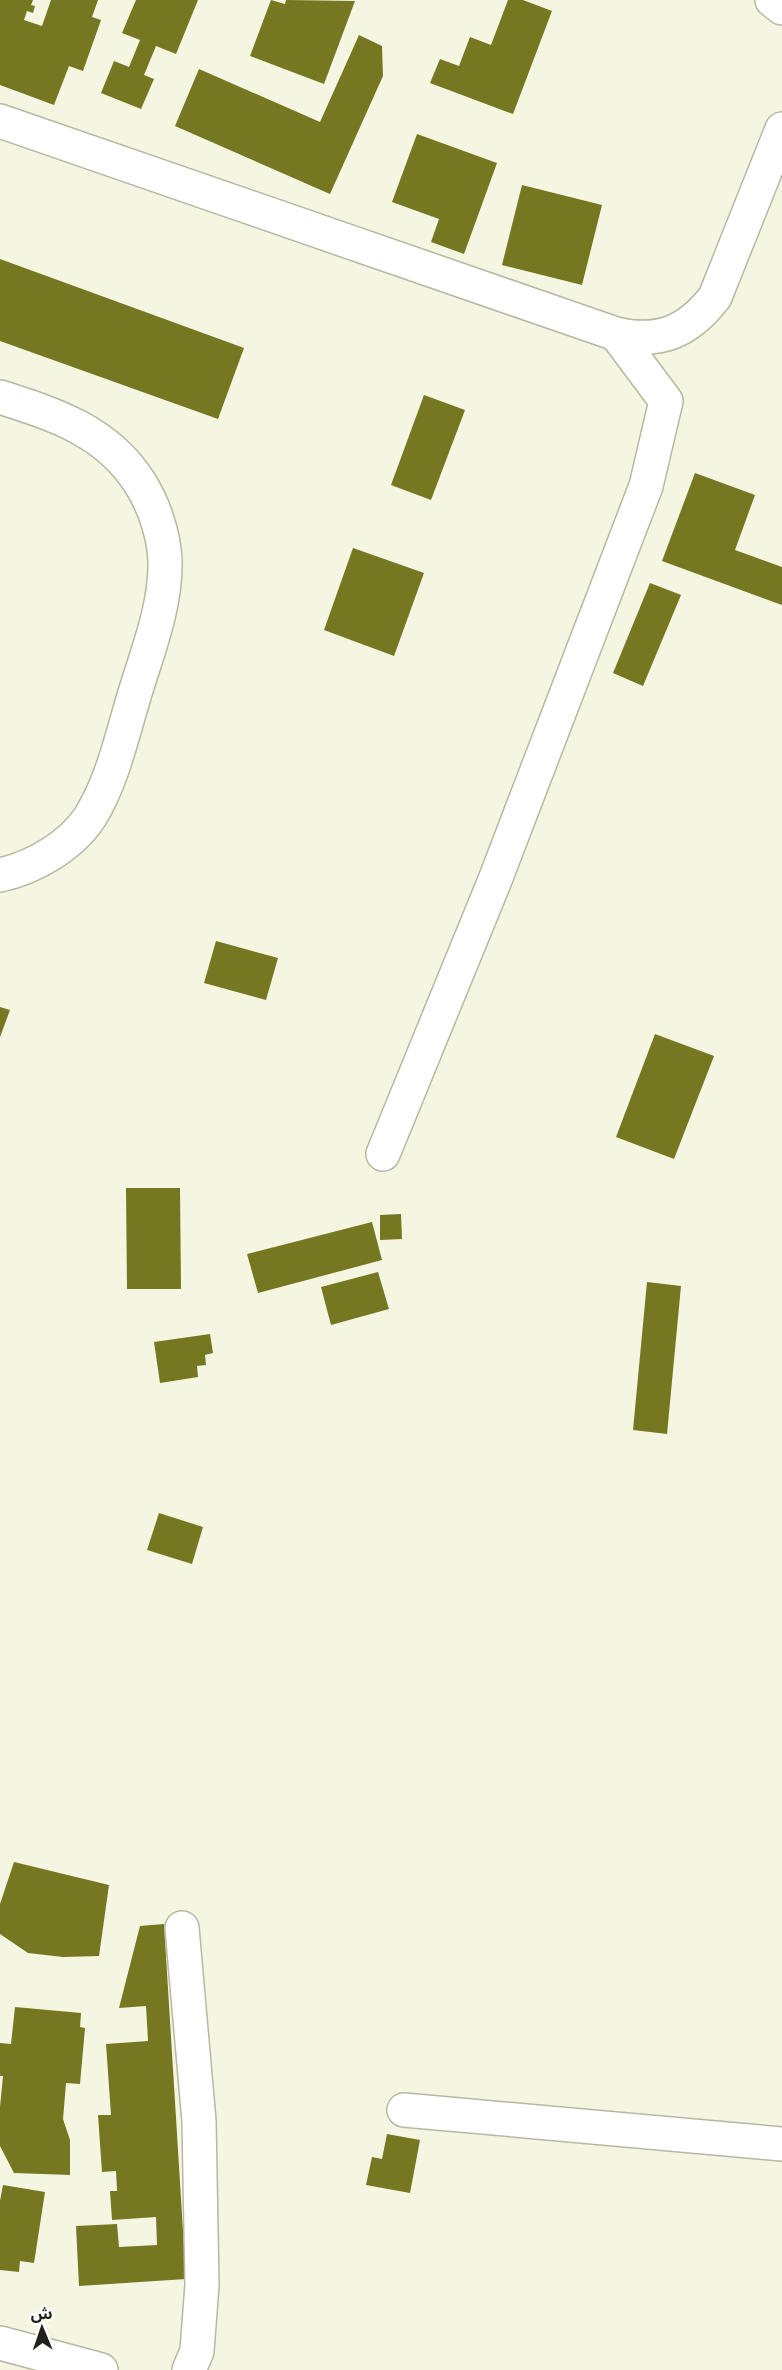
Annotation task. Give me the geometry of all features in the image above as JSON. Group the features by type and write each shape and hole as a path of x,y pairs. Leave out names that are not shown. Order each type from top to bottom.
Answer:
{"street":[{"path":"772,0 782,8"},
{"path":"0,121 616,334 634,338 663,335 688,324 703,312 715,297 782,129"},
{"path":"383,1154 495,880 646,486 666,401 616,334"},
{"path":"0,397 46,412 83,428 115,452 140,484 157,520 165,559 163,599 160,611 109,780 89,819 58,850 19,871 0,875"},
{"path":"182,1928 199,2121 201,2261 197,2351 189,2370"},
{"path":"404,2110 782,2144"},
{"path":"0,2343 101,2370"}],"building":[{"path":"0,0 33,0 31,5 35,6 33,13 27,11 24,20 42,26 51,0 98,0 92,17 101,20 83,71 69,66 54,105 0,85"},
{"path":"136,0 198,0 176,54 156,46 144,75 154,79 141,109 101,93 114,61 129,67 140,40 122,33"},
{"path":"271,0 285,4 286,0 355,1 324,84 250,56"},
{"path":"508,0 523,0 552,11 513,114 430,83 440,59 459,66 470,37 491,45"},
{"path":"359,35 382,46 383,76 330,194 175,126 199,69 320,122"},
{"path":"417,134 497,163 464,254 431,242 439,219 392,202"},
{"path":"522,185 602,205 582,285 502,265"},
{"path":"0,259 244,348 218,419 0,341"},
{"path":"424,395 465,410 431,500 391,485"},
{"path":"695,473 755,495 735,550 782,567 782,605 662,561"},
{"path":"353,548 424,573 394,656 324,630"},
{"path":"650,583 681,595 643,686 613,673"},
{"path":"216,941 278,958 266,1000 204,983"},
{"path":"0,1007 10,1010 0,1037"},
{"path":"655,1034 714,1056 674,1159 616,1137"},
{"path":"126,1188 180,1188 181,1289 127,1289"},
{"path":"401,1214 402,1239 380,1240 380,1215"},
{"path":"372,1222 382,1260 258,1293 247,1254"},
{"path":"378,1272 389,1309 331,1325 321,1287"},
{"path":"647,1282 681,1286 667,1434 633,1430"},
{"path":"210,1334 213,1353 205,1355 206,1365 197,1366 198,1377 160,1383 154,1342"},
{"path":"159,1513 203,1527 192,1564 147,1550"},
{"path":"14,1862 109,1885 99,1956 63,1957 28,1953 0,1934 0,1904"},
{"path":"164,1924 186,2279 79,2286 76,2226 117,2224 119,2247 157,2245 156,2217 112,2220 110,2191 117,2191 116,2171 102,2172 98,2115 111,2115 106,2044 148,2041 146,2006 119,2008 140,1926"},
{"path":"15,2007 81,2013 80,2027 85,2028 80,2084 66,2083 63,2119 70,2140 70,2175 14,2173 0,2146 3,2076 0,2076 0,2043 11,2044"},
{"path":"387,2134 420,2140 410,2193 366,2185 372,2157 382,2159"},
{"path":"3,2185 45,2192 34,2263 20,2261 19,2272 0,2270 0,2201"}]}
